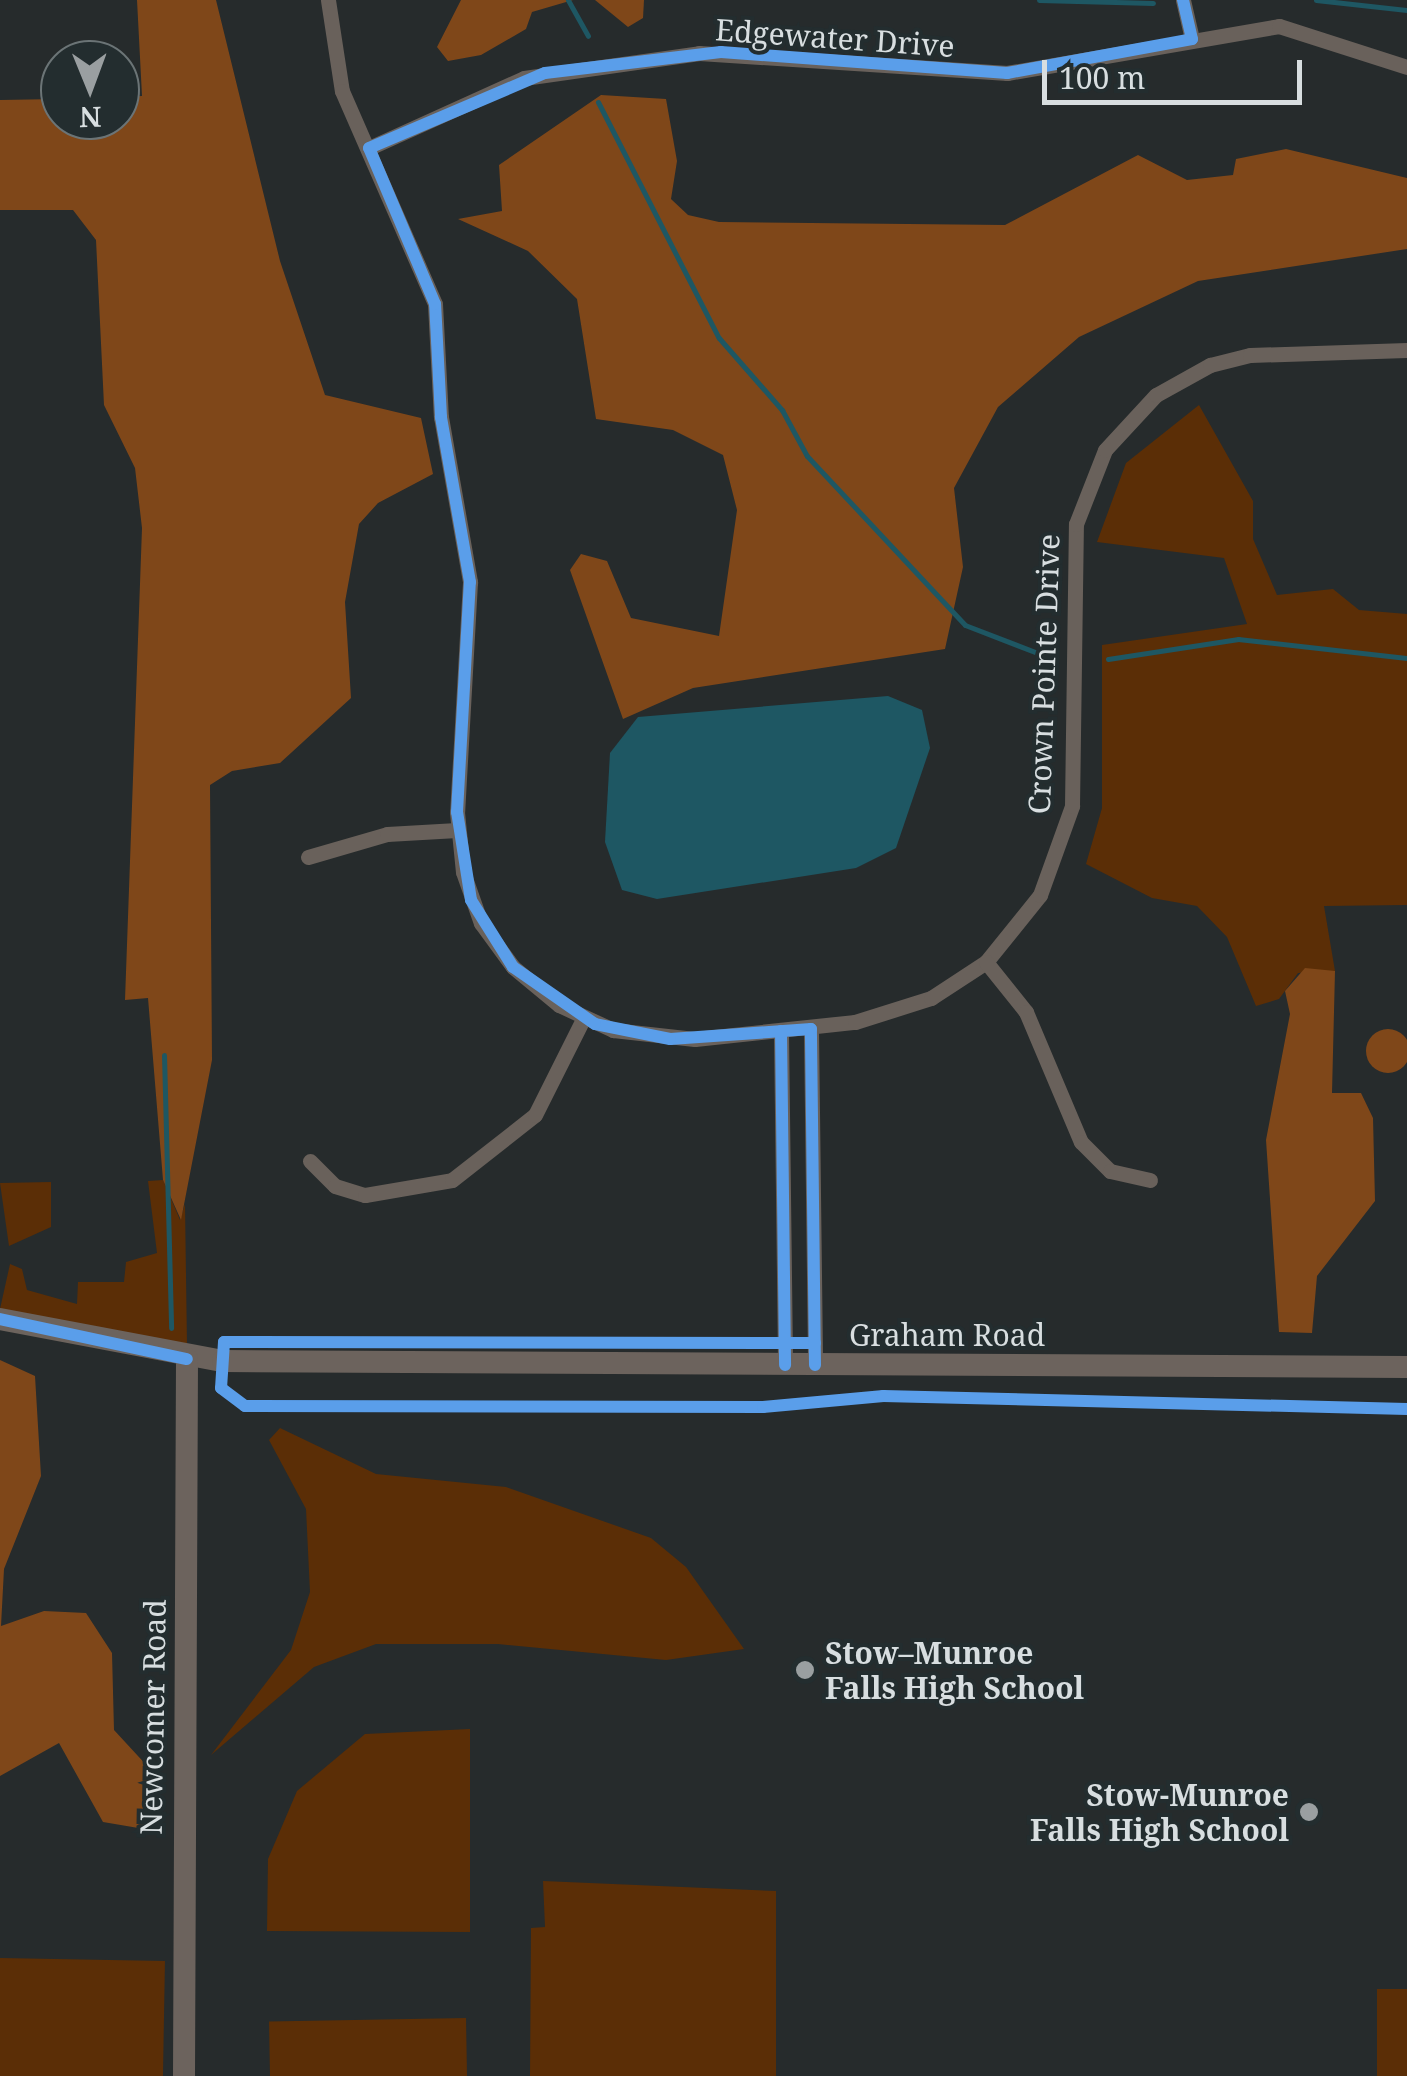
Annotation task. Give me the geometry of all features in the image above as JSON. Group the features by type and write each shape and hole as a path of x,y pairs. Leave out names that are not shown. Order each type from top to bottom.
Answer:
{"main road":[{"name":"Graham Road","path":"0,1318 187,1359 1407,1367"},
{"name":"Newcomer Road","path":"184,2076 187,1359"}],"street":[{"name":"Crown Pointe Drive","path":"328,0 330,49 436,304 441,416 470,582 457,830 490,938 524,978 583,1019 670,1040 811,1029 910,1008 986,962 1040,896 1068,822 1076,524 1105,450 1156,394 1228,359 1407,350"},
{"path":"1183,0 1192,39"},
{"name":"Edgewater Drive","path":"368,148 505,84 605,65 720,52 1007,73 1279,26 1407,67"},
{"path":"308,857 387,834 457,830"},
{"path":"986,962 1026,1012 1081,1142 1110,1171 1150,1180"},
{"path":"310,1161 334,1186 365,1195 452,1180 535,1114 583,1019"},
{"path":"811,1029 816,1149 815,1365"},
{"path":"781,1032 786,1150 785,1365"},
{"path":"786,1150 816,1149"},
{"path":"786,1253 814,1254"}],"shaded area":[{"path":"137,0 216,0 280,261 325,395 421,418 433,474 378,503 359,524 345,602 351,698 280,763 232,771 210,785 212,1060 181,1220 163,1180 148,998 125,1000 142,528 135,468 104,405 96,240 73,210 0,210 0,100 40,99 40,140 140,140"},
{"path":"461,0 573,0 532,12 526,29 481,55 448,61 437,47"},
{"path":"595,0 644,0 643,18 628,27"},
{"path":"601,95 666,99 677,161 671,199 688,215 719,222 1005,225 1138,155 1187,180 1233,175 1236,159 1286,149 1407,178 1407,249 1198,281 1079,337 998,407 954,488 963,567 945,649 693,688 623,719 570,570 581,554 607,561 631,618 719,636 737,510 723,455 673,430 596,419 577,299 528,251 458,219 502,211 499,165"},
{"path":"1199,405 1253,501 1253,539 1277,595 1333,589 1359,610 1407,614 1407,905 1324,906 1335,971 1298,973 1279,999 1256,1006 1227,937 1197,906 1152,898 1086,864 1102,808 1102,645 1247,624 1224,558 1097,542 1126,463"},
{"path":"1305,968 1335,971 1332,1093 1361,1093 1373,1118 1375,1201 1317,1276 1312,1333 1279,1332 1266,1140 1290,1014 1285,991"},
{"path":"1388,1029 1403,1036 1410,1051 1403,1066 1388,1073 1373,1066 1366,1051 1373,1036"},
{"path":"163,1180 180,1220 185,1204 187,1345 0,1309 10,1264 22,1269 27,1290 77,1304 78,1282 124,1282 126,1262 157,1253 148,1181"},
{"path":"51,1182 51,1227 9,1246 0,1183"},
{"path":"0,1360 35,1376 41,1476 4,1569 1,1626 44,1611 86,1613 112,1653 114,1730 150,1769 156,1831 103,1822 59,1743 0,1776"},
{"path":"280,1428 376,1474 506,1487 651,1538 686,1567 744,1649 666,1660 498,1644 376,1644 314,1667 211,1755 291,1650 310,1592 306,1509 269,1440"},
{"path":"470,1729 470,1932 267,1931 268,1859 297,1791 365,1734"},
{"path":"543,1881 776,1891 776,2076 530,2076 531,1928 545,1927"},
{"path":"0,1958 165,1961 163,2076 0,2076"},
{"path":"1377,1989 1407,1989 1407,2076 1377,2076"},
{"path":"466,2018 467,2076 270,2076 269,2021"}],"water":[{"path":"888,696 922,710 930,748 896,848 856,868 657,899 622,890 605,842 610,753 638,717"}],"waterway":[{"path":"568,0 588,36"},
{"path":"1039,0 1153,3"},
{"path":"1316,0 1407,10"},
{"path":"598,102 719,338 782,410 807,456 965,625 1048,657"},
{"path":"1108,659 1238,639 1407,658"},
{"path":"164,1055 171,1328"}],"cycle path":[{"path":"815,1365 811,1029 670,1039 595,1024 513,967 471,900 457,812 470,582 441,417 435,304 369,148 545,73 721,52 1007,73 1192,39 1183,0"},
{"path":"781,1031 785,1365"},
{"path":"0,1319 187,1359"},
{"path":"815,1343 224,1342 221,1388 245,1406 763,1407 883,1396 1407,1409"}],"place":[{"name":"Stow–Munroe Falls High School","path":"805,1670"},
{"name":"Stow-Munroe Falls High School","path":"1309,1812"}]}
